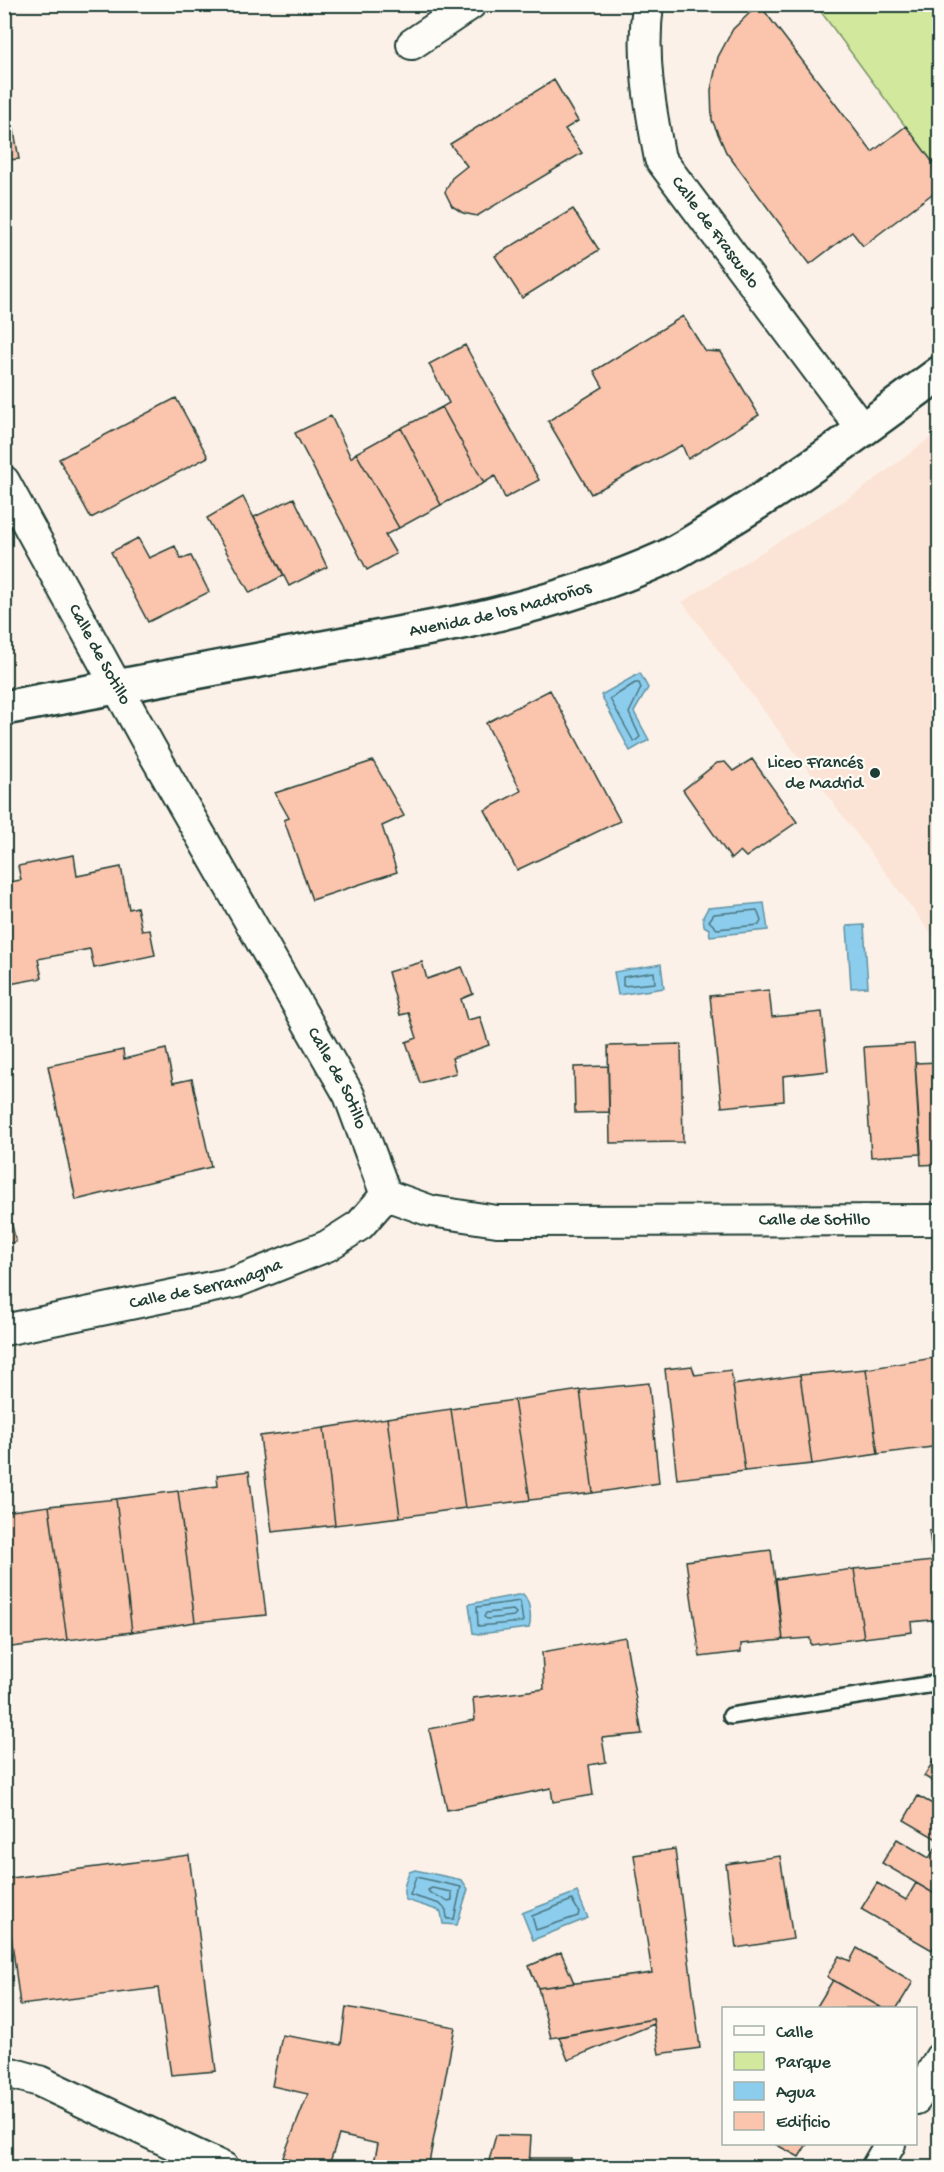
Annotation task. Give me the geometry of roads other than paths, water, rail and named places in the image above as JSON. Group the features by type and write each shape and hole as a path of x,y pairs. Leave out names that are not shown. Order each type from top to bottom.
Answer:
{"street":[{"path":"412,44 471,4"},
{"name":"Calle de Frascuelo","path":"648,4 643,39 650,110 660,159 862,429"},
{"name":"Avenida de los Madroños","path":"4,708 467,621 529,607 593,587 664,558 733,518 803,473 939,373"},
{"name":"Calle de Sotillo","path":"4,481 116,686 349,1095 386,1195 431,1211 497,1221 939,1220"},
{"name":"Calle de Serramagna","path":"4,1330 236,1282 327,1246 360,1225 386,1195"},
{"path":"917,2096 939,2058"},
{"path":"4,2070 39,2081 224,2168"},
{"path":"876,2168 889,2145"}],"lane":[{"path":"731,1716 939,1683"}],"water":[{"path":"640,673 648,688 634,712 649,740 630,751 601,695"},
{"path":"764,903 768,930 710,936 709,929 704,926 703,917 708,908"},
{"path":"864,925 868,987 851,988 847,926"},
{"path":"661,964 664,988 618,995 614,972"},
{"path":"523,1594 530,1610 529,1628 473,1633 469,1604"},
{"path":"415,1870 462,1880 468,1889 457,1925 443,1924 441,1912 406,1900 405,1882 409,1872"},
{"path":"577,1892 588,1918 533,1940 522,1913"}],"place":[{"name":"Liceo Francés de Madrid","path":"875,773"}]}
